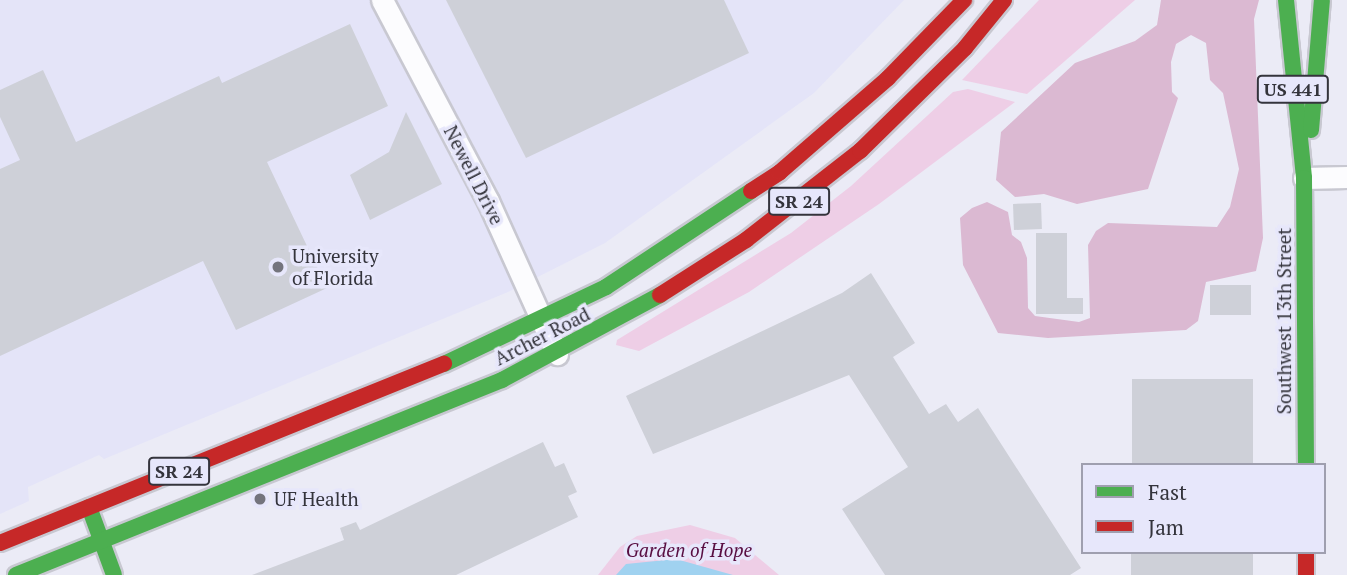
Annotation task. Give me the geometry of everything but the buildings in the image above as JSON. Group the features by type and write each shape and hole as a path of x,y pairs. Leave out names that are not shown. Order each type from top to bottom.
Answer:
{"main road":[{"name":"Archer Road","path":"0,543 543,320 664,252 780,172 888,78 964,0"},
{"name":"Archer Road","path":"16,575 557,355 684,281 802,198 912,104 1003,0"},
{"name":"Southwest 13th Street","path":"1286,0 1304,178 1306,463"},
{"name":"Southwest 13th Street","path":"1304,178 1321,54 1322,0"},
{"path":"89,508 114,575"},
{"path":"1306,554 1306,575"}],"street":[{"name":"Newell Drive","path":"382,0 471,167 557,355"},
{"path":"1304,178 1347,177"}],"shaded area":[{"name":"University of Florida","path":"0,0 904,0 814,93 605,243 508,292 104,459 99,455 28,487 29,501 0,514"},
{"path":"1161,0 1259,0 1254,19 1263,238 1256,271 1206,282 1198,321 1186,330 1048,338 998,333 963,265 960,218 972,208 987,202 1008,212 1012,235 1021,242 1027,258 1028,308 1035,316 1079,322 1090,318 1088,245 1096,231 1108,223 1217,227 1230,207 1239,169 1223,93 1210,80 1206,43 1191,35 1176,44 1171,62 1172,92 1178,98 1148,189 1077,204 1044,194 1015,197 996,180 1001,132 1075,63 1135,41 1157,25"}],"green space":[{"path":"1039,0 1135,0 1027,94 962,80"},
{"path":"968,89 1015,102 879,204 749,292 639,351 616,345 617,340 791,233 851,186 953,92"},
{"name":"Garden of Hope","path":"690,525 735,538 779,575 598,575 620,547 637,536"}],"water":[{"path":"676,559 733,575 616,575 626,564"}],"traffic: fast":[{"path":"1286,0 1304,178 1306,463"},
{"path":"1311,130 1322,0"},
{"path":"444,364 606,287 751,191"},
{"path":"16,575 502,380 660,295"},
{"path":"89,507 114,575"}],"traffic: jam":[{"path":"751,191 780,172 888,78 964,0"},
{"path":"660,295 746,240 860,151 965,48 1004,0"},
{"path":"0,543 444,364"},
{"path":"1306,554 1306,575"}],"place":[{"name":"University of Florida","path":"278,267"},
{"name":"UF Health","path":"260,499"}]}
